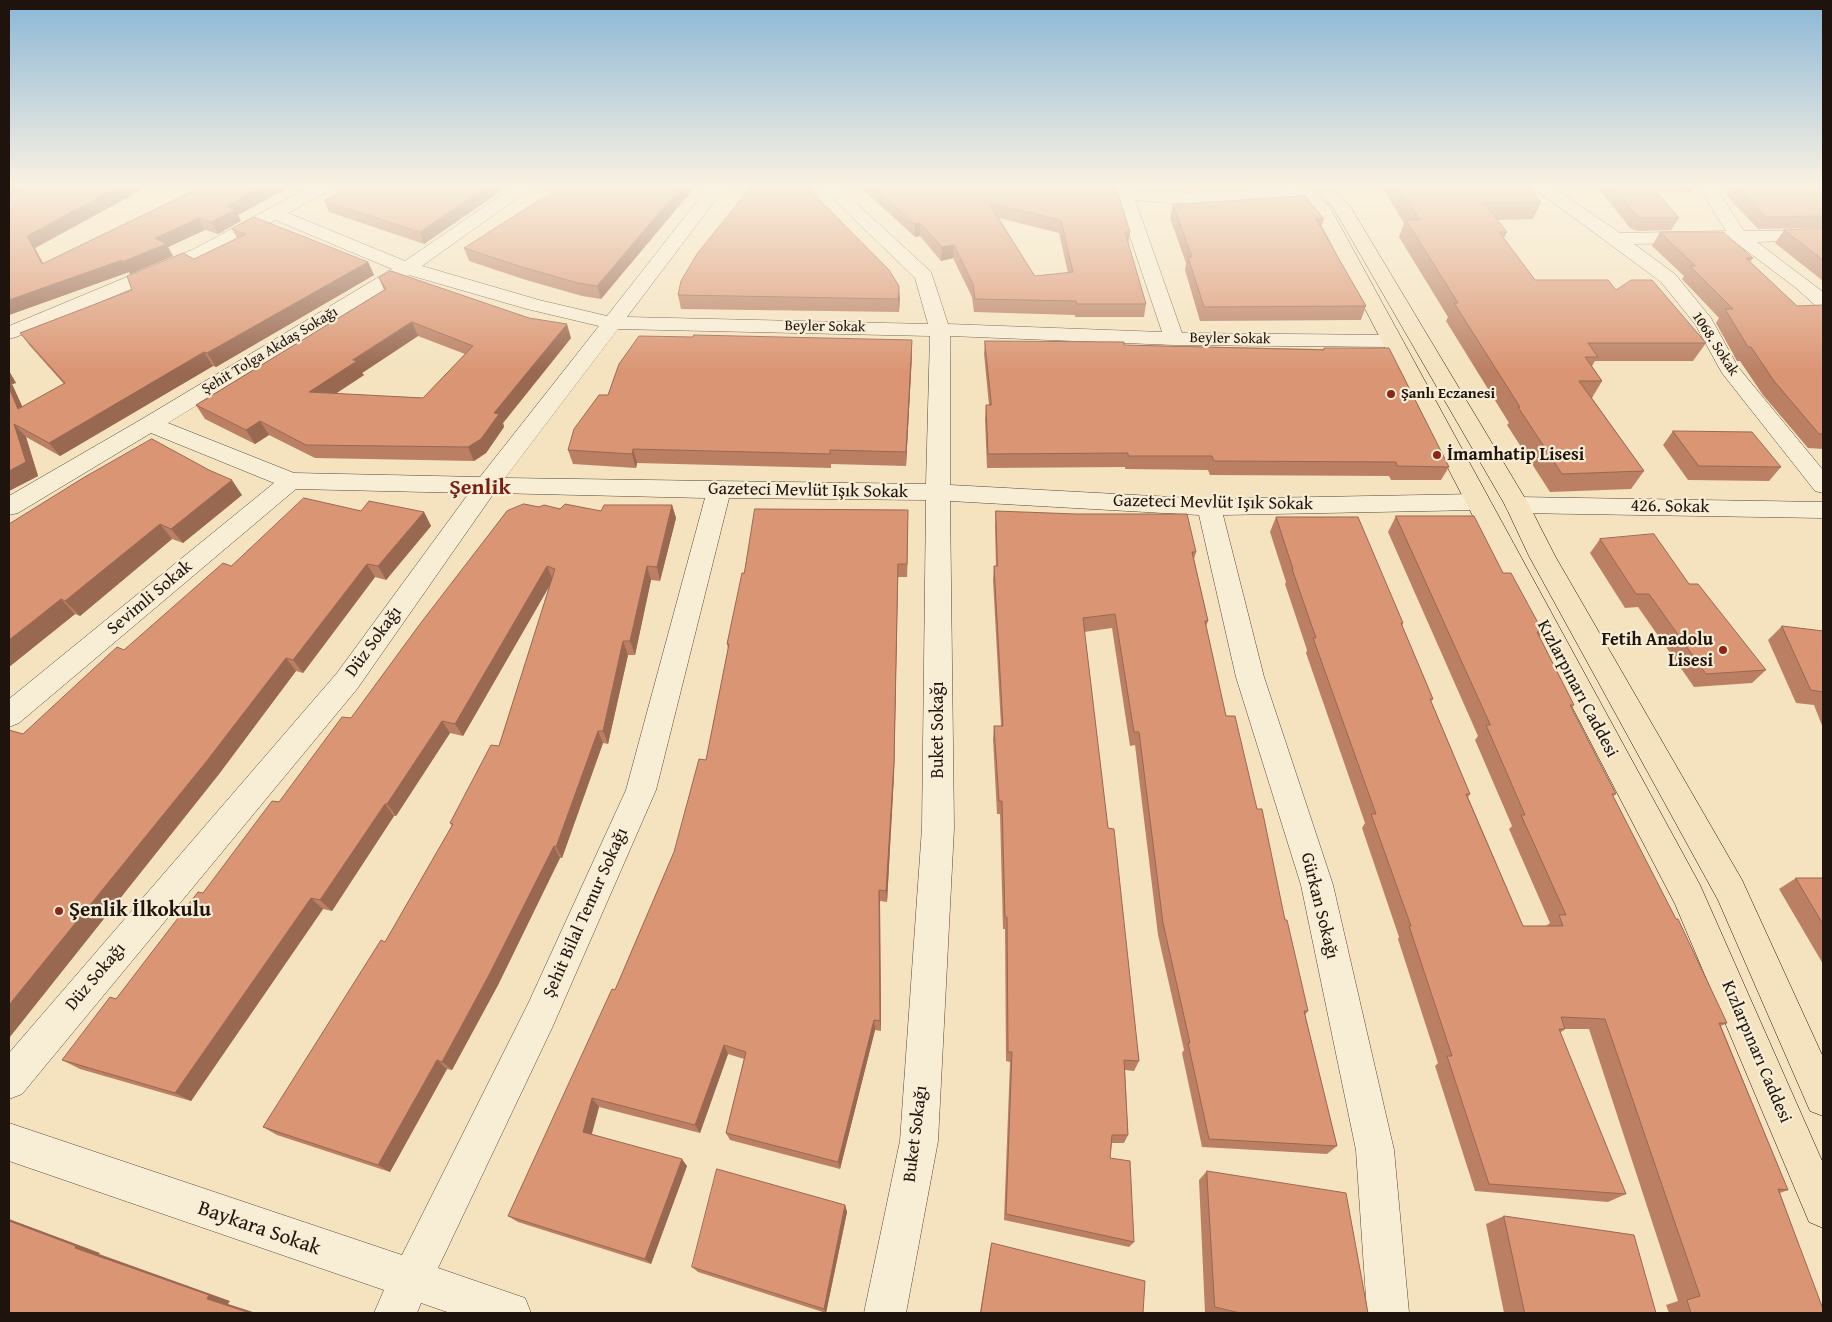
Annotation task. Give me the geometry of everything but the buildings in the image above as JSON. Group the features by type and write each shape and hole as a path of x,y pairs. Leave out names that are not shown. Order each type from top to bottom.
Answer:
{"main road":[{"name":"Kızlarpınarı Caddesi","path":"1343,248 1688,896 1823,1208"},
{"name":"Kızlarpınarı Caddesi","path":"1366,248 1517,505 1542,556 1730,891 1823,1098"}],"street":[{"path":"9,333 211,248"},
{"name":"Beyler Sokak","path":"357,248 407,268 534,305 611,323 940,330 1174,339 1392,340"},
{"name":"Şehit Tolga Akdaş Sokağı","path":"9,507 150,424 407,268 436,248"},
{"name":"Düz Sokağı","path":"9,1081 347,681 487,486 670,248"},
{"name":"Buket Sokağı","path":"885,1313 919,1142 938,828 940,330 924,276 894,248"},
{"path":"1143,248 1174,339"},
{"name":"1068. Sokak","path":"1628,248 1668,278 1704,322 1729,369 1823,485"},
{"path":"1754,248 1803,284 1823,302"},
{"name":"Gazeteci Mevlüt Işık Sokak","path":"150,424 291,481 718,490 938,492 1209,507 1477,502"},
{"name":"Sevimli Sokak","path":"9,715 291,481"},
{"name":"Şehit Bilal Temur Sokağı","path":"402,1297 540,1016 641,790 718,490"},
{"name":"426. Sokak","path":"1517,505 1823,510"},
{"name":"Gürkan Sokağı","path":"1209,507 1250,677 1319,895 1375,1150 1388,1313"},
{"name":"Baykara Sokak","path":"9,1142 402,1297 510,1313"}],"place":[{"name":"Şanlı Eczanesi","path":"1391,394"},
{"name":"İmamhatip Lisesi","path":"1437,455"},
{"name":"Fetih Anadolu Lisesi","path":"1723,650"},
{"name":"Şenlik İlkokulu","path":"59,911"}],"district":[{"name":"Şenlik","path":"480,488"}]}
